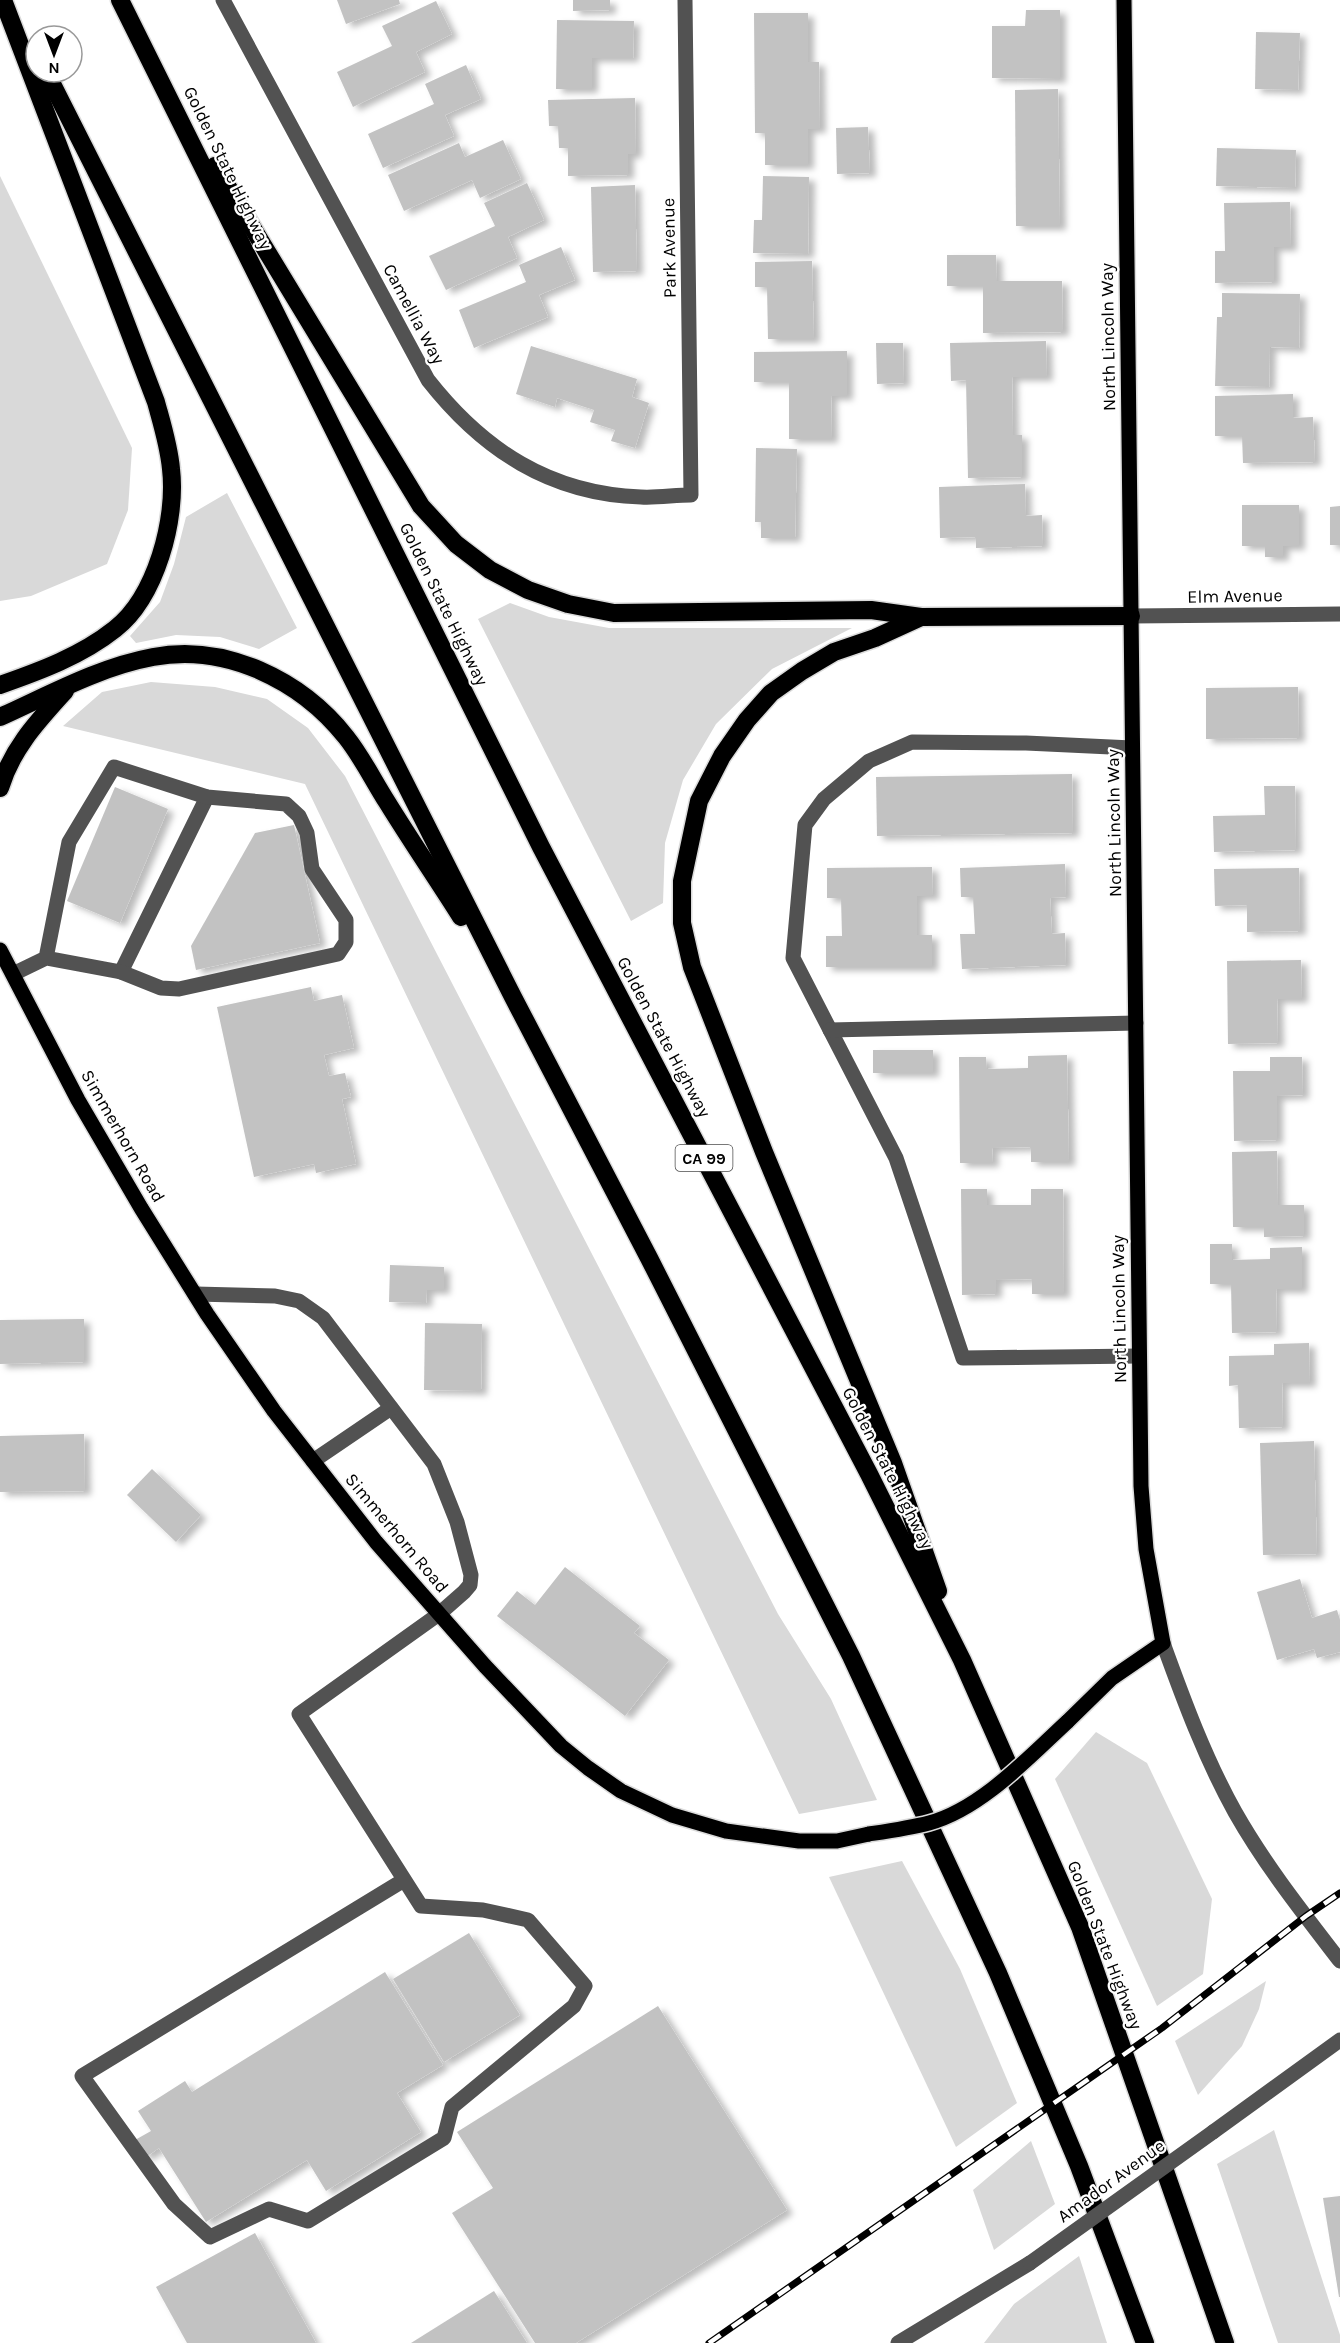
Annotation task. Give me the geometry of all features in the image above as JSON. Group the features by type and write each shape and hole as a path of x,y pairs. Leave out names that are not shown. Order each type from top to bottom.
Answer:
{"highway":[{"path":"0,685 52,666 91,645 117,628 141,601 161,555 171,510 172,470 156,402 3,0"},
{"path":"9,0 24,29"},
{"name":"Golden State Highway","path":"120,0 541,847 869,1474 962,1660 1080,1927 1225,2343"},
{"path":"148,54 405,482 421,506 456,544 490,570 528,590 568,604 614,613 871,610 921,617 1131,616"},
{"path":"52,84 513,997 649,1258 856,1667 998,1973 1079,2166 1145,2343"},
{"path":"921,617 875,638 834,652 771,693 747,720 722,756 699,801 682,881 682,923 692,967 764,1152 893,1463 962,1660"},
{"path":"0,717 110,668 154,656 197,655 235,661 277,677 303,694 345,735 513,997"},
{"path":"0,788 17,748 70,686"}],"main road":[{"name":"North Lincoln Way","path":"1124,0 1141,1486 1146,1549 1163,1643"},
{"name":"Simmerhorn Road","path":"0,950 78,1100 141,1208 195,1294 274,1411 376,1542 485,1666 561,1746 621,1791 672,1815 726,1831 799,1841 837,1841 931,1823 971,1804 1012,1774 1112,1678 1163,1643"}],"street":[{"name":"Camellia Way","path":"223,0 428,380 451,410 485,442 551,479 595,492 641,497 691,495"},
{"name":"Park Avenue","path":"686,0 691,495"},
{"name":"Elm Avenue","path":"1131,616 1340,614"},
{"path":"1132,748 1026,742 912,742 869,760 824,799 805,825 793,958 896,1158 963,1358 1139,1356"},
{"path":"13,974 46,958 121,972 161,988 179,989 338,954 346,942 346,920 312,869 307,833 299,816 286,804 207,797 114,767 69,842 46,958"},
{"path":"121,972 207,797"},
{"path":"830,1030 1136,1023"},
{"path":"195,1294 275,1296 299,1301 323,1318 434,1464 457,1522 471,1575 470,1585 439,1614 299,1714 422,1906 483,1910 528,1920 585,1986 574,2006 452,2107 444,2138 308,2221 269,2209 210,2237 174,2204 82,2076 405,1880"},
{"path":"312,1461 392,1408"},
{"name":"North Lincoln Way","path":"1163,1643 1206,1755 1235,1812 1268,1866 1340,1961"},
{"name":"Amador Avenue","path":"898,2343 1030,2263 1340,2040"}],"shaded area":[{"path":"0,176 132,448 128,510 107,564 31,596 0,601"},
{"path":"227,493 297,628 259,649 220,637 176,635 136,643 130,636 160,602 174,564 186,517"},
{"path":"510,603 549,617 609,628 852,628 772,669 716,724 683,780 665,843 663,903 631,921 478,619"},
{"path":"151,682 215,687 267,699 308,728 345,776 778,1614 831,1699 877,1800 799,1814 305,784 63,726 102,692"},
{"path":"1096,1732 1147,1763 1212,1899 1203,1974 1157,2006 1055,1779"},
{"path":"902,1861 960,1969 1017,2103 956,2147 829,1877"},
{"path":"1266,1981 1259,2009 1242,2046 1198,2095 1175,2041"},
{"path":"1274,2130 1340,2335 1340,2343 1278,2343 1217,2164"},
{"path":"1031,2141 1055,2204 994,2250 973,2190"},
{"path":"1079,2256 1107,2343 984,2343 1014,2304"}],"building":[{"path":"337,0 399,0 400,4 346,24"},
{"path":"573,0 610,0 610,10 573,11"},
{"path":"436,1 452,34 416,52 425,72 353,107 337,72 392,46 382,26"},
{"path":"1026,10 1060,10 1060,79 992,78 992,26 1025,26"},
{"path":"754,13 808,13 808,62 819,62 820,129 808,129 808,165 765,165 765,133 755,133"},
{"path":"557,20 634,21 633,58 592,58 592,89 556,89"},
{"path":"1256,32 1300,33 1298,90 1255,89"},
{"path":"466,65 481,99 445,115 454,136 383,168 368,134 434,104 425,84"},
{"path":"1058,89 1060,226 1016,226 1015,90"},
{"path":"635,98 636,154 628,154 628,175 568,176 568,148 559,148 558,126 549,126 548,100"},
{"path":"868,127 870,173 837,174 836,128"},
{"path":"503,140 521,179 480,198 472,180 404,211 388,175 459,143 465,157"},
{"path":"1217,148 1296,150 1295,188 1216,186"},
{"path":"763,176 809,177 808,254 753,253 754,220 762,220"},
{"path":"527,183 544,220 508,237 517,258 446,290 429,256 495,226 484,203"},
{"path":"635,185 637,271 593,272 591,187"},
{"path":"1290,202 1291,247 1274,247 1274,282 1215,283 1215,251 1225,251 1224,203"},
{"path":"561,247 575,280 539,295 548,317 474,348 459,310 526,282 519,265"},
{"path":"947,255 996,255 997,281 1062,281 1063,332 983,333 983,286 947,286"},
{"path":"812,261 814,339 768,339 767,287 755,287 755,262"},
{"path":"1222,293 1300,294 1299,348 1270,347 1269,387 1215,386 1217,317 1222,317"},
{"path":"1046,341 1047,377 1012,377 1013,435 1022,435 1022,477 968,478 966,380 951,381 950,343"},
{"path":"876,343 903,343 904,383 877,384"},
{"path":"531,346 637,379 632,397 649,403 635,448 611,441 615,430 590,422 594,410 557,398 555,407 516,394"},
{"path":"847,351 847,396 831,396 832,439 789,439 789,382 754,382 754,352"},
{"path":"1293,394 1293,418 1313,417 1315,462 1243,463 1242,436 1215,436 1215,396"},
{"path":"756,448 797,449 795,538 761,538 761,522 755,522"},
{"path":"1025,484 1026,516 1042,515 1043,546 976,548 976,537 940,538 939,487"},
{"path":"1242,505 1299,505 1299,546 1283,546 1283,557 1265,557 1265,546 1242,546"},
{"path":"1340,506 1340,545 1330,545 1330,507"},
{"path":"1298,687 1299,738 1206,739 1206,688"},
{"path":"1072,774 1073,833 877,836 876,777"},
{"path":"1264,786 1295,786 1296,850 1214,852 1213,816 1265,815"},
{"path":"115,787 168,809 120,923 67,901"},
{"path":"294,825 320,943 196,970 191,946 255,833"},
{"path":"1065,864 1066,897 1050,898 1052,934 1065,933 1066,965 962,969 960,934 975,934 973,897 961,897 960,868"},
{"path":"932,867 933,896 917,896 917,935 932,935 932,967 826,967 826,936 842,936 841,898 827,898 827,868"},
{"path":"1299,868 1300,931 1247,932 1247,905 1215,906 1214,869"},
{"path":"1301,960 1302,999 1277,999 1278,1043 1228,1044 1227,961"},
{"path":"311,987 314,1001 342,995 354,1048 324,1055 329,1076 345,1073 351,1097 342,1099 356,1164 316,1173 314,1164 254,1177 217,1007"},
{"path":"873,1050 933,1050 933,1073 873,1073"},
{"path":"1067,1055 1069,1162 1031,1162 1031,1147 992,1148 993,1163 960,1163 959,1057 986,1057 987,1069 1028,1068 1028,1056"},
{"path":"1270,1057 1302,1057 1303,1095 1277,1096 1277,1140 1234,1141 1233,1071 1270,1071"},
{"path":"1277,1151 1278,1205 1304,1205 1304,1236 1264,1237 1264,1227 1233,1227 1232,1152"},
{"path":"961,1189 987,1189 987,1205 1031,1205 1031,1189 1063,1189 1064,1294 1032,1294 1032,1279 996,1280 996,1294 962,1295"},
{"path":"1210,1244 1232,1244 1232,1260 1270,1259 1270,1248 1302,1247 1302,1289 1276,1289 1277,1332 1232,1333 1231,1284 1210,1284"},
{"path":"390,1265 444,1267 444,1290 427,1290 426,1303 389,1302"},
{"path":"84,1319 84,1362 0,1364 0,1320"},
{"path":"425,1323 482,1324 481,1391 424,1390"},
{"path":"1309,1343 1310,1383 1282,1383 1283,1427 1239,1428 1238,1385 1229,1386 1229,1356 1274,1355 1274,1344"},
{"path":"84,1434 85,1491 0,1492 0,1436"},
{"path":"1314,1441 1317,1554 1263,1555 1260,1443"},
{"path":"152,1469 201,1515 176,1542 127,1495"},
{"path":"565,1567 640,1626 634,1633 669,1660 625,1716 497,1616 517,1591 535,1605"},
{"path":"1300,1579 1312,1618 1337,1610 1340,1620 1340,1652 1317,1658 1314,1649 1277,1660 1257,1592"},
{"path":"469,1933 520,2015 444,2062 393,1979"},
{"path":"385,1972 443,2065 397,2093 421,2132 326,2191 307,2160 206,2222 159,2148 146,2157 135,2140 151,2131 138,2111 185,2081 192,2092"},
{"path":"658,2006 787,2210 576,2343 535,2343 452,2213 493,2188 457,2132"},
{"path":"1340,2196 1340,2297 1339,2297 1323,2198"},
{"path":"255,2233 316,2343 187,2343 156,2287"},
{"path":"494,2291 527,2343 411,2343"}],"railway":[{"path":"709,2343 1162,2028 1306,1916 1340,1893"}]}
